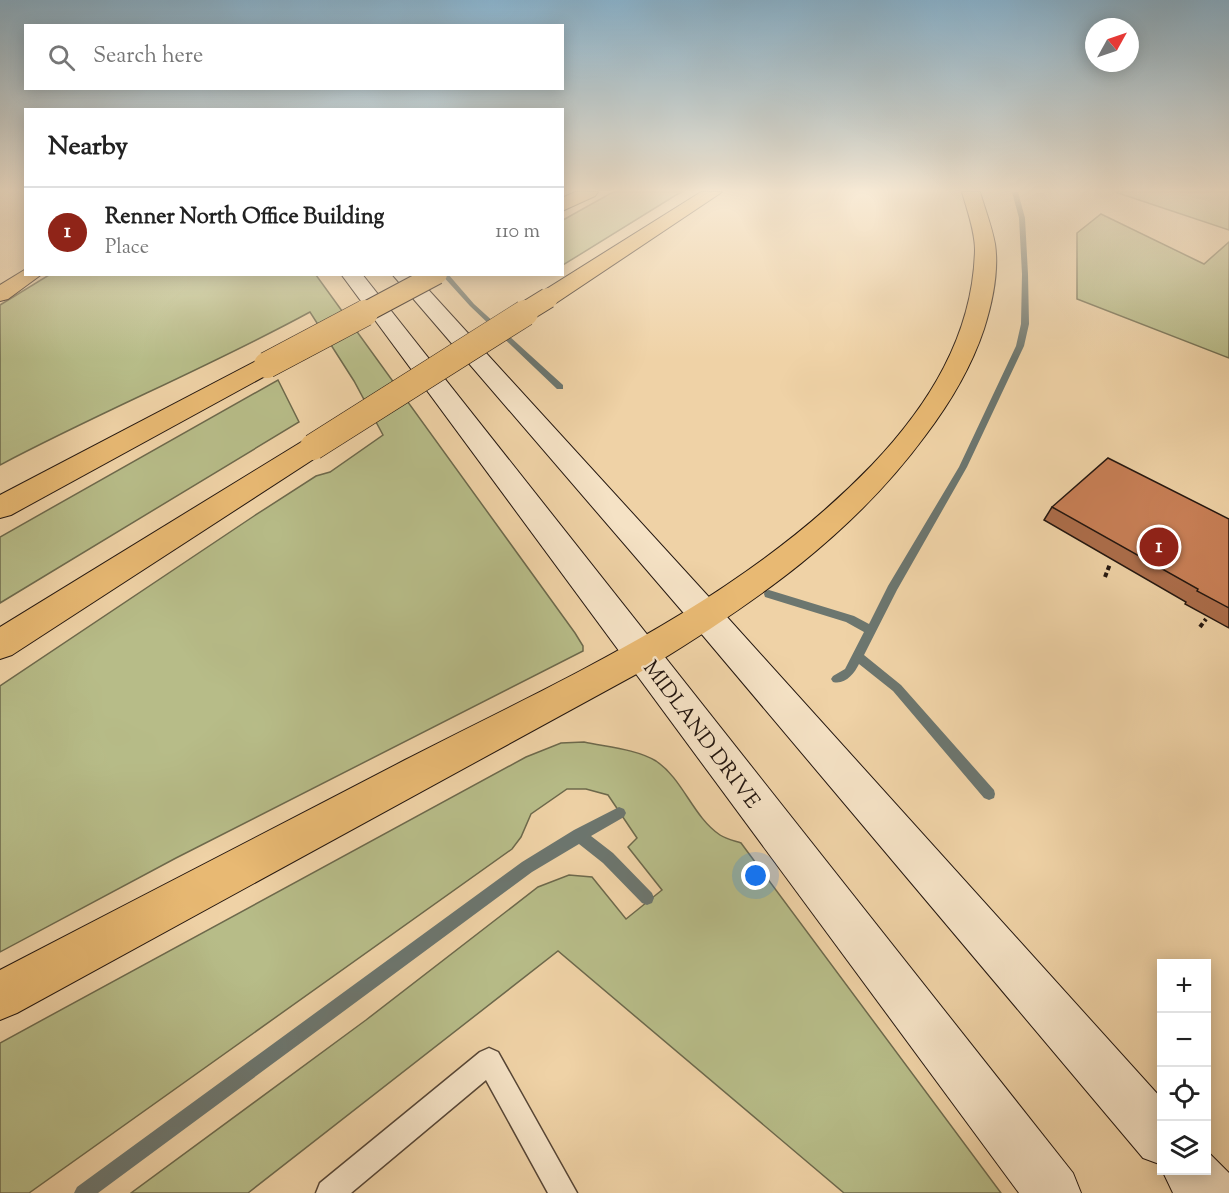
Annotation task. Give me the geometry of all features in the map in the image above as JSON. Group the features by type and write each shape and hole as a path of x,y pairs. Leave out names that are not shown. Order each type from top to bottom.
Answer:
{"highway":[{"path":"0,645 626,248"},
{"path":"0,996 641,655 706,616 774,570 836,519 908,442 937,402 960,362 974,329 982,299 985,248"},
{"path":"0,294 29,276"},
{"path":"0,508 433,276"}],"main road":[{"name":"MIDLAND DRIVE","path":"353,276 1053,1193"},
{"path":"404,276 706,616 1157,1134"},
{"path":"1193,1175 1209,1193"}],"lane":[{"path":"330,1193 489,1061 563,1193"}],"path":[{"path":"1105,577 1110,564"},
{"path":"1200,627 1206,619"}],"green space":[{"path":"564,248 591,248 564,264"},
{"path":"1077,248 1170,248 1204,264 1223,248 1229,248 1229,358 1077,299"},
{"path":"47,276 317,276 575,633 583,646 583,651 176,858 0,952 0,686 254,516 316,476 330,472 383,435 354,381 310,312 0,465 0,305"},
{"path":"278,380 299,422 0,603 0,537"},
{"path":"584,742 630,751 656,761 674,778 711,827 722,836 741,843 1001,1193 844,1193 558,951 248,1193 131,1193 366,1020 538,887 569,875 592,877 626,919 662,890 628,847 637,838 608,795 586,789 567,789 531,814 521,837 512,849 29,1193 0,1193 0,1043 526,757 561,743"}],"building":[{"path":"1108,458 1229,519 1229,608 1052,507"}],"waterway":[{"path":"871,630 963,467 1020,346 1025,324 1024,248"},
{"path":"446,276 472,305 560,387"},
{"path":"769,594 850,619 871,630"},
{"path":"857,656 871,630"},
{"path":"837,679 849,672 857,656"},
{"path":"857,656 897,688 989,794"},
{"path":"580,836 619,813"},
{"path":"83,1193 527,867 580,836"},
{"path":"580,836 608,858 647,898"}],"place":[{"name":"Renner North Office Building","path":"1159,547"}]}
